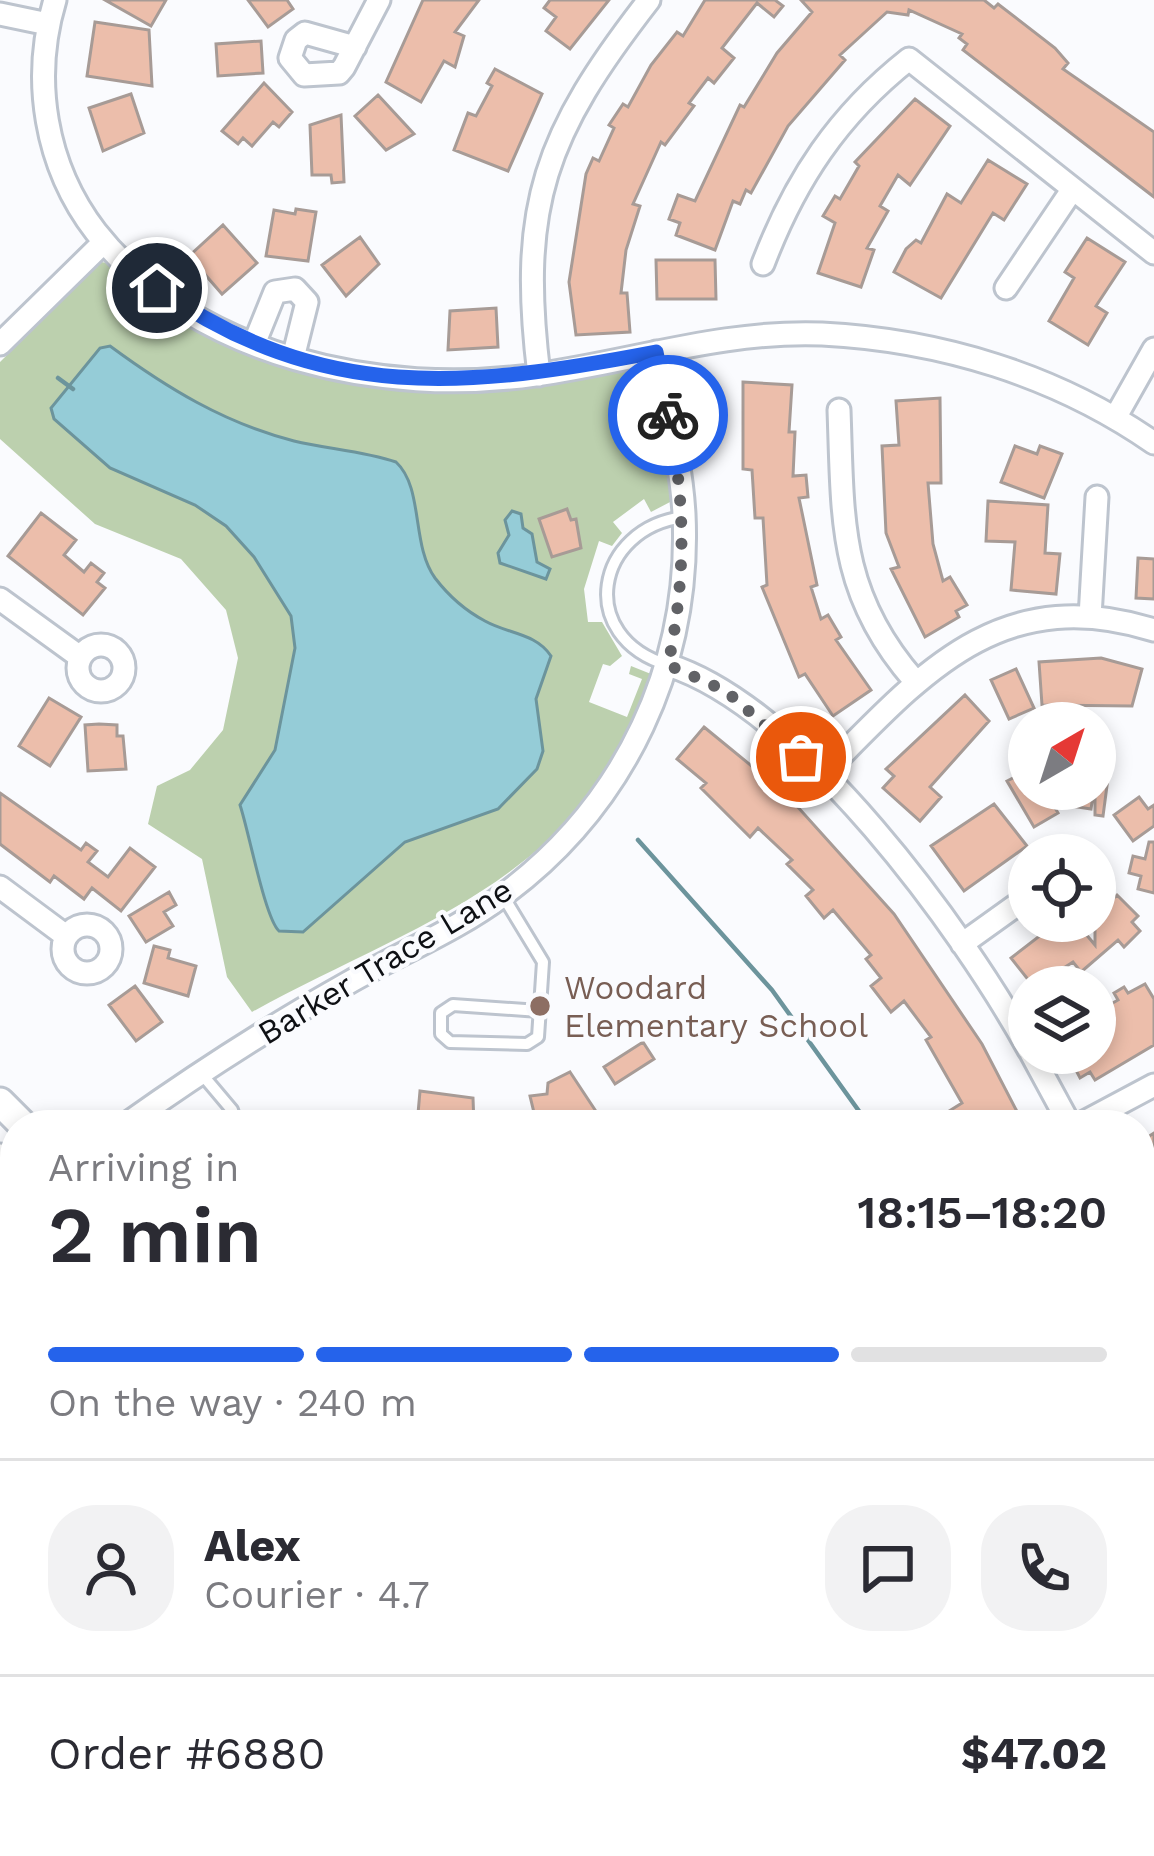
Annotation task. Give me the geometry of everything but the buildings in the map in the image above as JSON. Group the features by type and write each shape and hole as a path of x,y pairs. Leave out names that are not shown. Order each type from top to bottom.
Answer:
{"street":[{"path":"55,0 44,73 50,136 71,195 104,242 188,310 254,344 293,358 445,382 539,375 773,335 912,344 994,364 1114,418 1154,443"},
{"path":"355,47 379,0"},
{"path":"539,375 530,273 543,182 584,88 649,0"},
{"path":"0,14 48,25"},
{"path":"763,264 786,208 827,138 859,101 908,59 1154,253"},
{"path":"1006,288 1072,190"},
{"path":"0,344 104,242"},
{"path":"254,344 274,292 295,290 308,302 293,358"},
{"path":"1114,418 1154,350"},
{"name":"Barker Trace Lane","path":"146,1110 200,1072 503,896 550,857 596,804 636,744 668,665 682,581 684,517 656,352"},
{"path":"839,410 848,566 876,632 914,680"},
{"path":"1090,616 1096,496"},
{"path":"0,599 80,657"},
{"path":"820,776 914,680 985,634 1022,622 1090,616 1154,630"},
{"path":"668,665 726,691 881,839 962,944 1008,1017"},
{"path":"0,887 66,936"},
{"path":"962,944 1008,911"},
{"path":"1043,1074 1065,1110"},
{"path":"1103,1110 1154,1084"}],"lane":[{"path":"668,665 627,649 610,618 608,596 619,556 638,530 654,521 684,517"},
{"path":"503,896 543,962 538,1037 527,1044 450,1042 441,1034 441,1013 453,1005 539,1011"},
{"path":"200,1072 232,1110"}],"green space":[{"path":"101,262 115,264 339,380 483,393 634,368 647,375 653,388 672,501 651,512 644,499 613,522 622,533 612,546 599,541 584,589 588,622 602,622 622,656 610,666 603,664 589,702 627,717 642,679 629,674 631,666 651,674 643,704 619,750 587,799 504,876 406,934 252,1012 227,977 202,859 148,824 157,786 190,770 223,730 238,658 226,610 181,559 95,524 0,439 0,362"}],"water":[{"path":"110,346 175,390 244,424 294,441 396,462 411,486 423,550 435,578 471,612 530,638 551,656 536,699 543,751 537,769 498,809 405,842 303,932 279,931 274,923 240,805 275,750 295,648 291,616 254,557 226,526 195,505 110,468 54,419 51,408 100,348"},
{"path":"512,511 521,514 523,528 532,534 537,562 550,569 546,579 500,563 498,553 509,535 505,520"}],"waterway":[{"path":"58,378 73,389"},
{"path":"638,840 772,990 858,1110"}],"way so far":[{"path":"668,415 682,495 684,549 668,665 726,691 801,757"}],"place":[{"name":"Woodard Elementary School","path":"540,1006"}],"route":[{"path":"157,288 215,326 273,351 393,378 486,381 656,352 668,415"}]}
